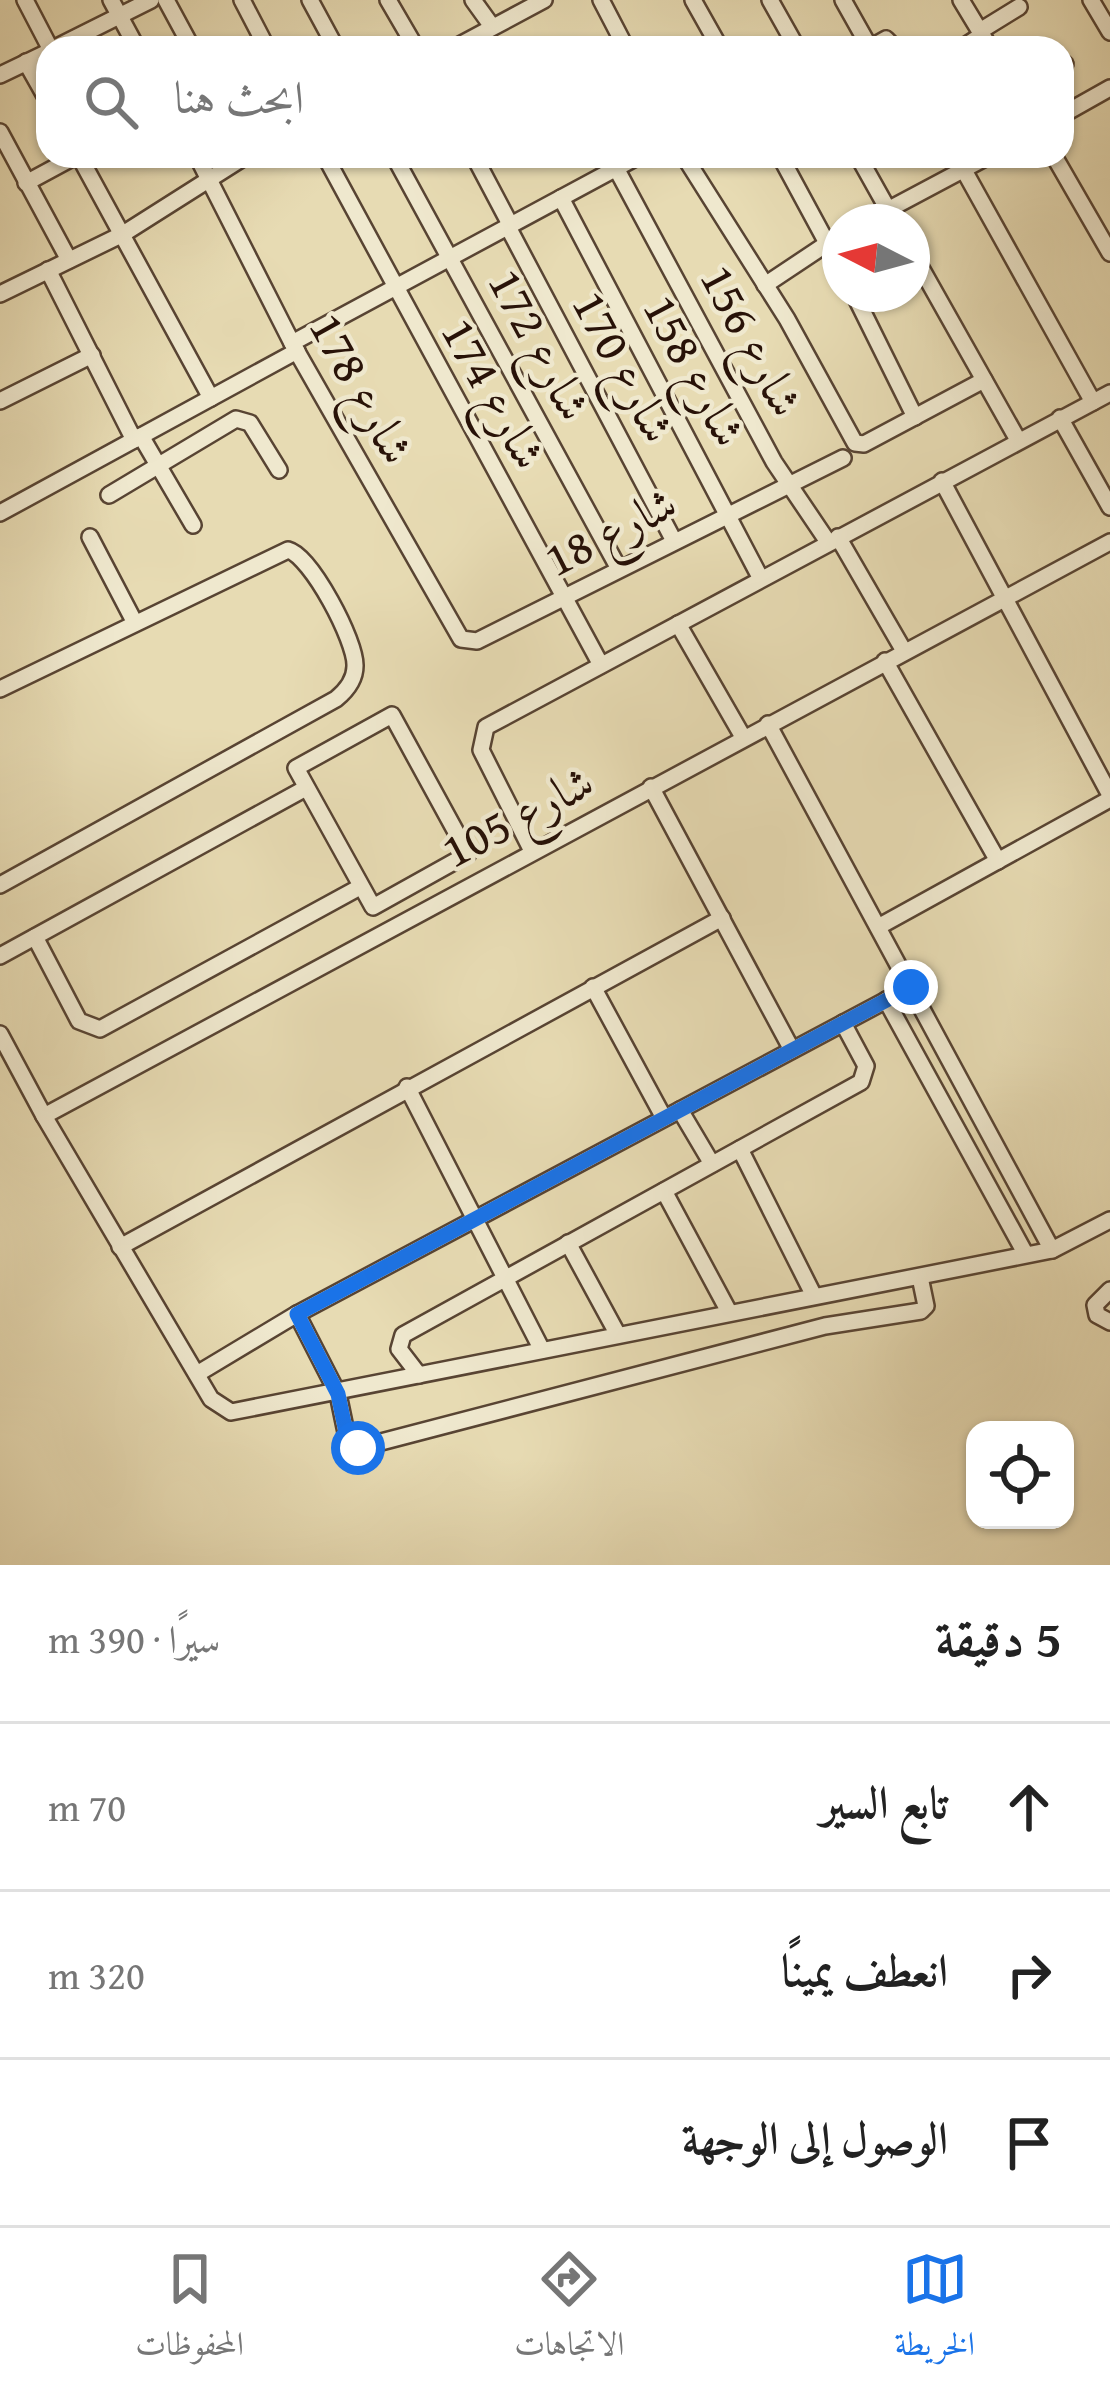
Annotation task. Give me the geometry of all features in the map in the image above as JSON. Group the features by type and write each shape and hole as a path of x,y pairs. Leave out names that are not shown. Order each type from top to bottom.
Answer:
{"street":[{"path":"25,0 44,36"},
{"path":"111,0 130,36"},
{"path":"78,36 151,0"},
{"path":"166,0 185,36"},
{"path":"242,0 261,36"},
{"path":"310,0 330,36"},
{"path":"388,0 409,36"},
{"path":"473,0 491,26"},
{"path":"474,36 544,0"},
{"path":"602,0 620,36"},
{"path":"693,0 713,36"},
{"path":"770,0 790,36"},
{"path":"843,0 863,36"},
{"path":"961,0 983,36"},
{"path":"1091,0 1110,32"},
{"path":"986,36 1018,7"},
{"path":"0,75 36,57"},
{"path":"26,62 36,80"},
{"path":"1074,108 1110,88"},
{"path":"0,132 70,260"},
{"path":"26,183 54,168"},
{"path":"84,168 211,398"},
{"name":"شارع 178","path":"204,168 294,347 458,636 477,641"},
{"path":"0,294 123,234 223,168"},
{"name":"شارع 174","path":"331,168 392,288 602,664"},
{"name":"شارع 172","path":"401,168 619,569"},
{"name":"شارع 170","path":"480,168 674,541"},
{"path":"692,168 855,443 864,444 984,380"},
{"path":"788,168 822,221"},
{"path":"865,168 885,204"},
{"path":"907,204 954,168"},
{"path":"963,168 1093,402"},
{"path":"1061,168 1110,253"},
{"path":"0,513 211,398 392,288 616,169"},
{"name":"شارع 156","path":"616,169 774,462 833,540 904,651"},
{"name":"شارع 158","path":"561,198 761,579"},
{"path":"765,285 822,247"},
{"path":"48,270 137,438 193,525"},
{"path":"930,284 1018,440"},
{"path":"863,312 915,417"},
{"path":"0,401 92,355"},
{"path":"532,851 481,750 481,734 602,664 1110,393"},
{"path":"1060,418 1110,507"},
{"path":"109,495 241,419 253,426 279,470"},
{"name":"شارع 18","path":"477,641 843,458"},
{"path":"878,928 1110,797 942,481"},
{"path":"90,537 135,623"},
{"name":"شارع 105","path":"44,1116 1110,542"},
{"path":"0,688 281,550 295,551 308,562 339,621 356,668 336,699 0,885"},
{"path":"678,624 743,737"},
{"path":"885,661 998,861"},
{"path":"392,715 468,849 465,858 376,907 360,887 306,788 298,765 392,715"},
{"path":"768,724 1052,1250"},
{"path":"651,787 792,1050"},
{"path":"0,956 306,788"},
{"path":"35,937 79,1021 100,1029 360,887"},
{"path":"121,1246 722,918"},
{"path":"593,987 664,1118"},
{"path":"197,1374 297,1314 911,987"},
{"path":"886,1000 1024,1253"},
{"path":"419,1376 399,1349 400,1339 861,1082 866,1066 843,1023"},
{"path":"0,1034 216,1405 232,1412 338,1394 728,1310 1052,1250 1110,1220"},
{"path":"407,1087 542,1350"},
{"path":"680,1110 712,1164"},
{"path":"740,1149 814,1296"},
{"path":"664,1190 728,1310"},
{"path":"568,1244 618,1335"},
{"path":"297,1314 338,1394 348,1442 358,1448 825,1326 921,1311 926,1306 920,1277"},
{"path":"1110,1290 1094,1305 1097,1316 1110,1322"}],"route":[{"path":"358,1448 348,1442 338,1394 297,1314 911,987"}]}
